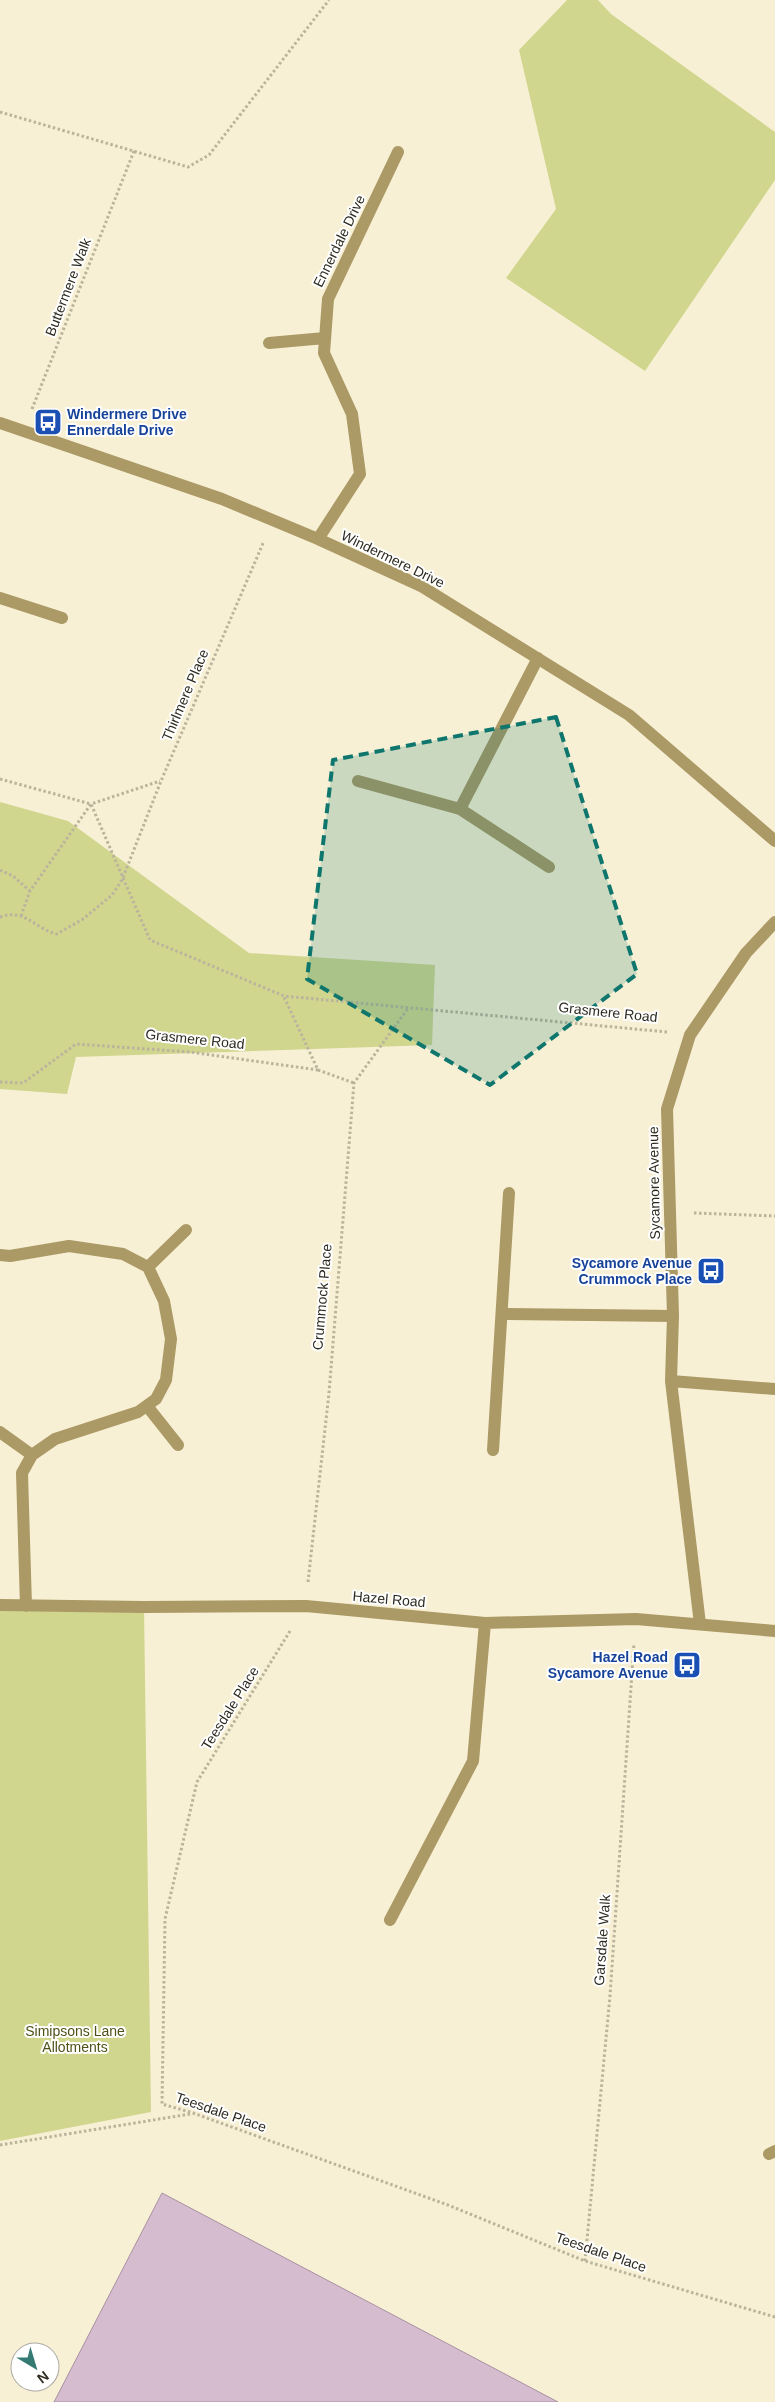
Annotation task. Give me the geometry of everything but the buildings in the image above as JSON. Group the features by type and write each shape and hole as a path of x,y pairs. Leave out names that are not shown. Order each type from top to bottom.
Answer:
{"street":[{"name":"Ennerdale Drive","path":"318,539 360,474 352,414 324,354 328,299 398,152"},
{"path":"269,343 325,338"},
{"name":"Windermere Drive","path":"0,423 222,499 318,539 421,586 629,716 775,841"},
{"path":"0,598 62,618"},
{"path":"460,810 538,658"},
{"path":"358,781 460,810 549,867"},
{"name":"Sycamore Avenue","path":"700,1624 671,1381 673,1316 668,1109 690,1035 746,953 775,922"},
{"path":"493,1450 509,1193"},
{"path":"148,1267 186,1230"},
{"path":"0,1255 10,1256 69,1246 123,1254 148,1267 164,1301 171,1339 166,1380 156,1399 138,1412 55,1439 32,1455 22,1473 26,1606"},
{"path":"502,1314 673,1316"},
{"path":"671,1381 775,1389"},
{"path":"147,1406 178,1446"},
{"path":"0,1432 32,1455"},
{"name":"Hazel Road","path":"0,1605 306,1606 485,1623 636,1620 775,1631"},
{"path":"390,1920 473,1761 485,1623"}],"path":[{"path":"0,112 188,168 209,155 328,0"},
{"name":"Buttermere Walk","path":"24,430 134,151"},
{"name":"Thirlmere Place","path":"21,916 33,921 48,932 57,934 83,920 112,895 122,880 160,781 273,520"},
{"path":"0,779 90,804 160,781"},
{"path":"0,917 11,913 21,916 30,891 90,804"},
{"name":"Grasmere Road","path":"90,804 150,940 284,996 690,1035"},
{"path":"0,870 14,876 30,891"},
{"path":"284,996 318,1070"},
{"path":"354,1083 409,1007"},
{"name":"Grasmere Road","path":"0,1082 23,1083 76,1044 190,1052 318,1070 354,1083"},
{"name":"Crummock Place","path":"306,1606 329,1393 354,1083"},
{"path":"669,1212 775,1216"},
{"name":"Teesdale Place","path":"306,1606 197,1782 165,1919 162,2104 193,2113 448,2205 585,2261 775,2317"},
{"name":"Garsdale Walk","path":"585,2261 610,1996 636,1620"},
{"path":"0,2145 193,2113"}],"highlighted area":[{"path":"556,717 637,974 490,1085 307,979 333,760"}],"green space":[{"path":"567,0 598,0 611,14 775,132 775,180 645,371 506,278 556,209 519,50"},
{"path":"0,802 68,821 249,953 435,965 432,1045 76,1057 67,1094 0,1089"},
{"name":"Simipsons Lane Allotments","path":"0,1605 144,1607 151,2112 0,2141"}],"place":[{"name":"Windermere Drive Ennerdale Drive","path":"48,422"},
{"name":"Sycamore Avenue Crummock Place","path":"711,1271"},
{"name":"Hazel Road Sycamore Avenue","path":"687,1665"}]}
